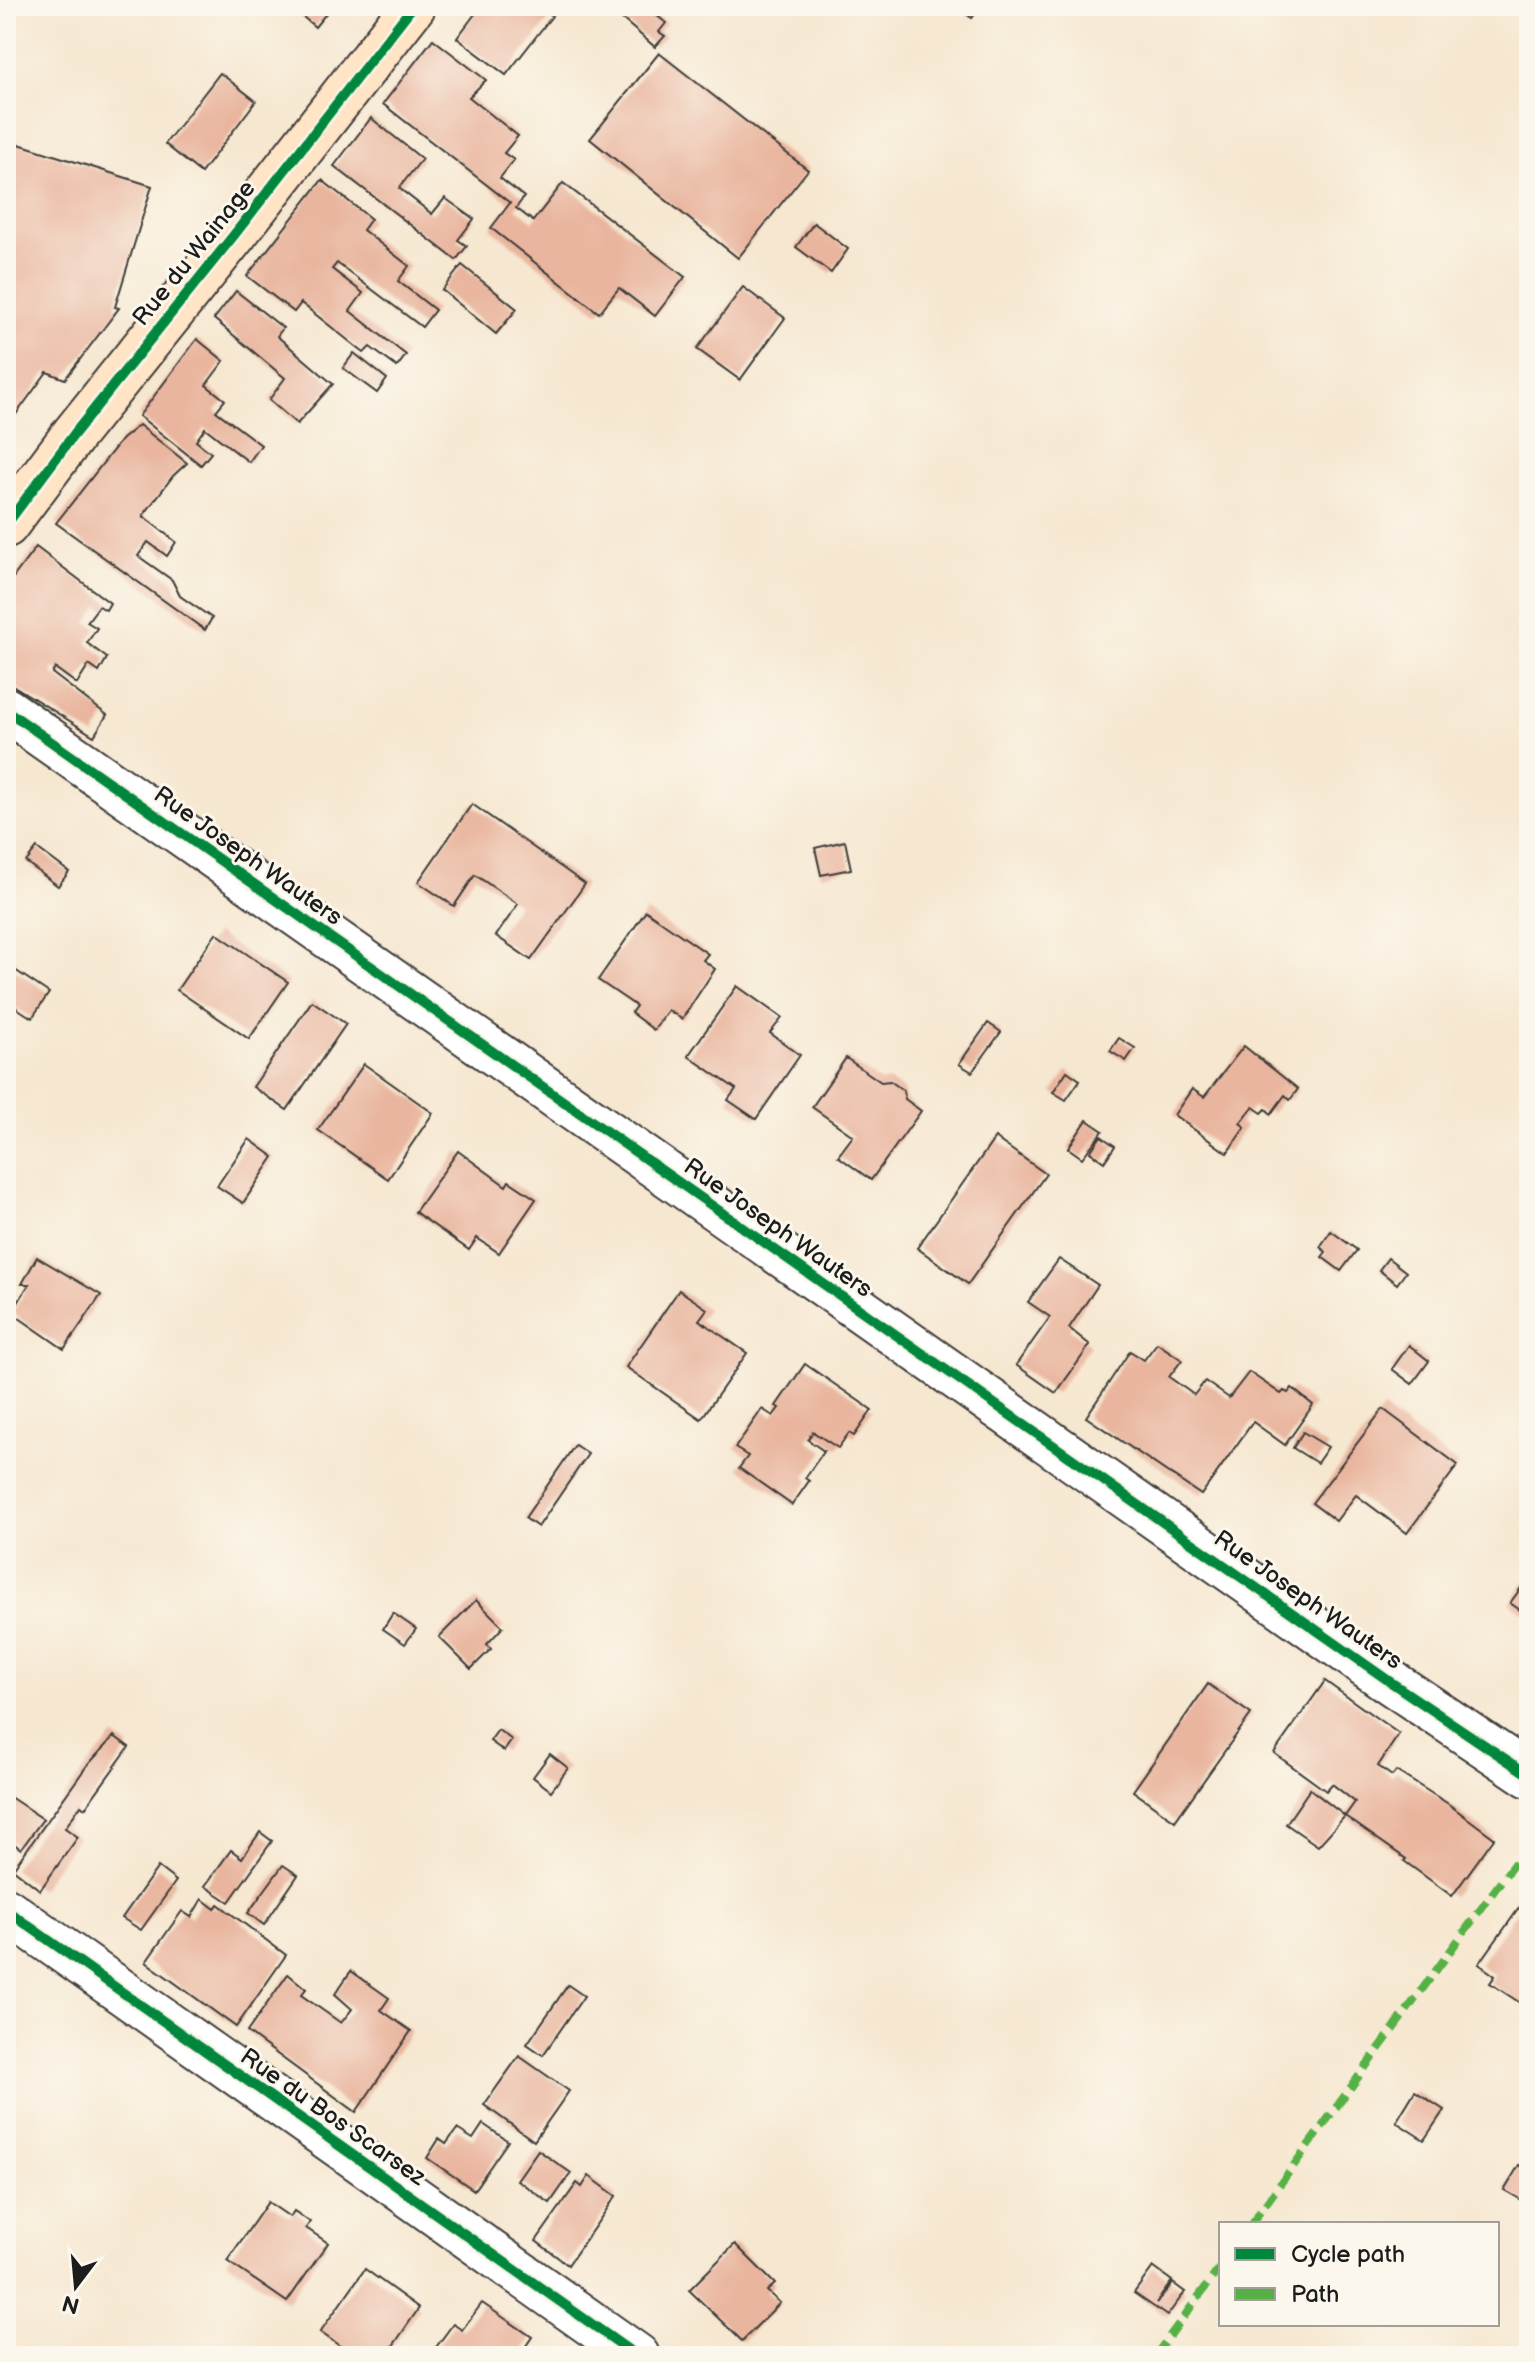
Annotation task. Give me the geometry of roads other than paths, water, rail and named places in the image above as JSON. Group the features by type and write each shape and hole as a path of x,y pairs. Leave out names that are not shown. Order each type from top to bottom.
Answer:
{"street":[{"name":"Rue du Wainage","path":"6,525 75,433 413,6"},
{"name":"Rue Joseph Wauters","path":"6,710 1389,1681 1529,1775"},
{"name":"Rue du Bos Scarsez","path":"6,1910 637,2356"}]}
